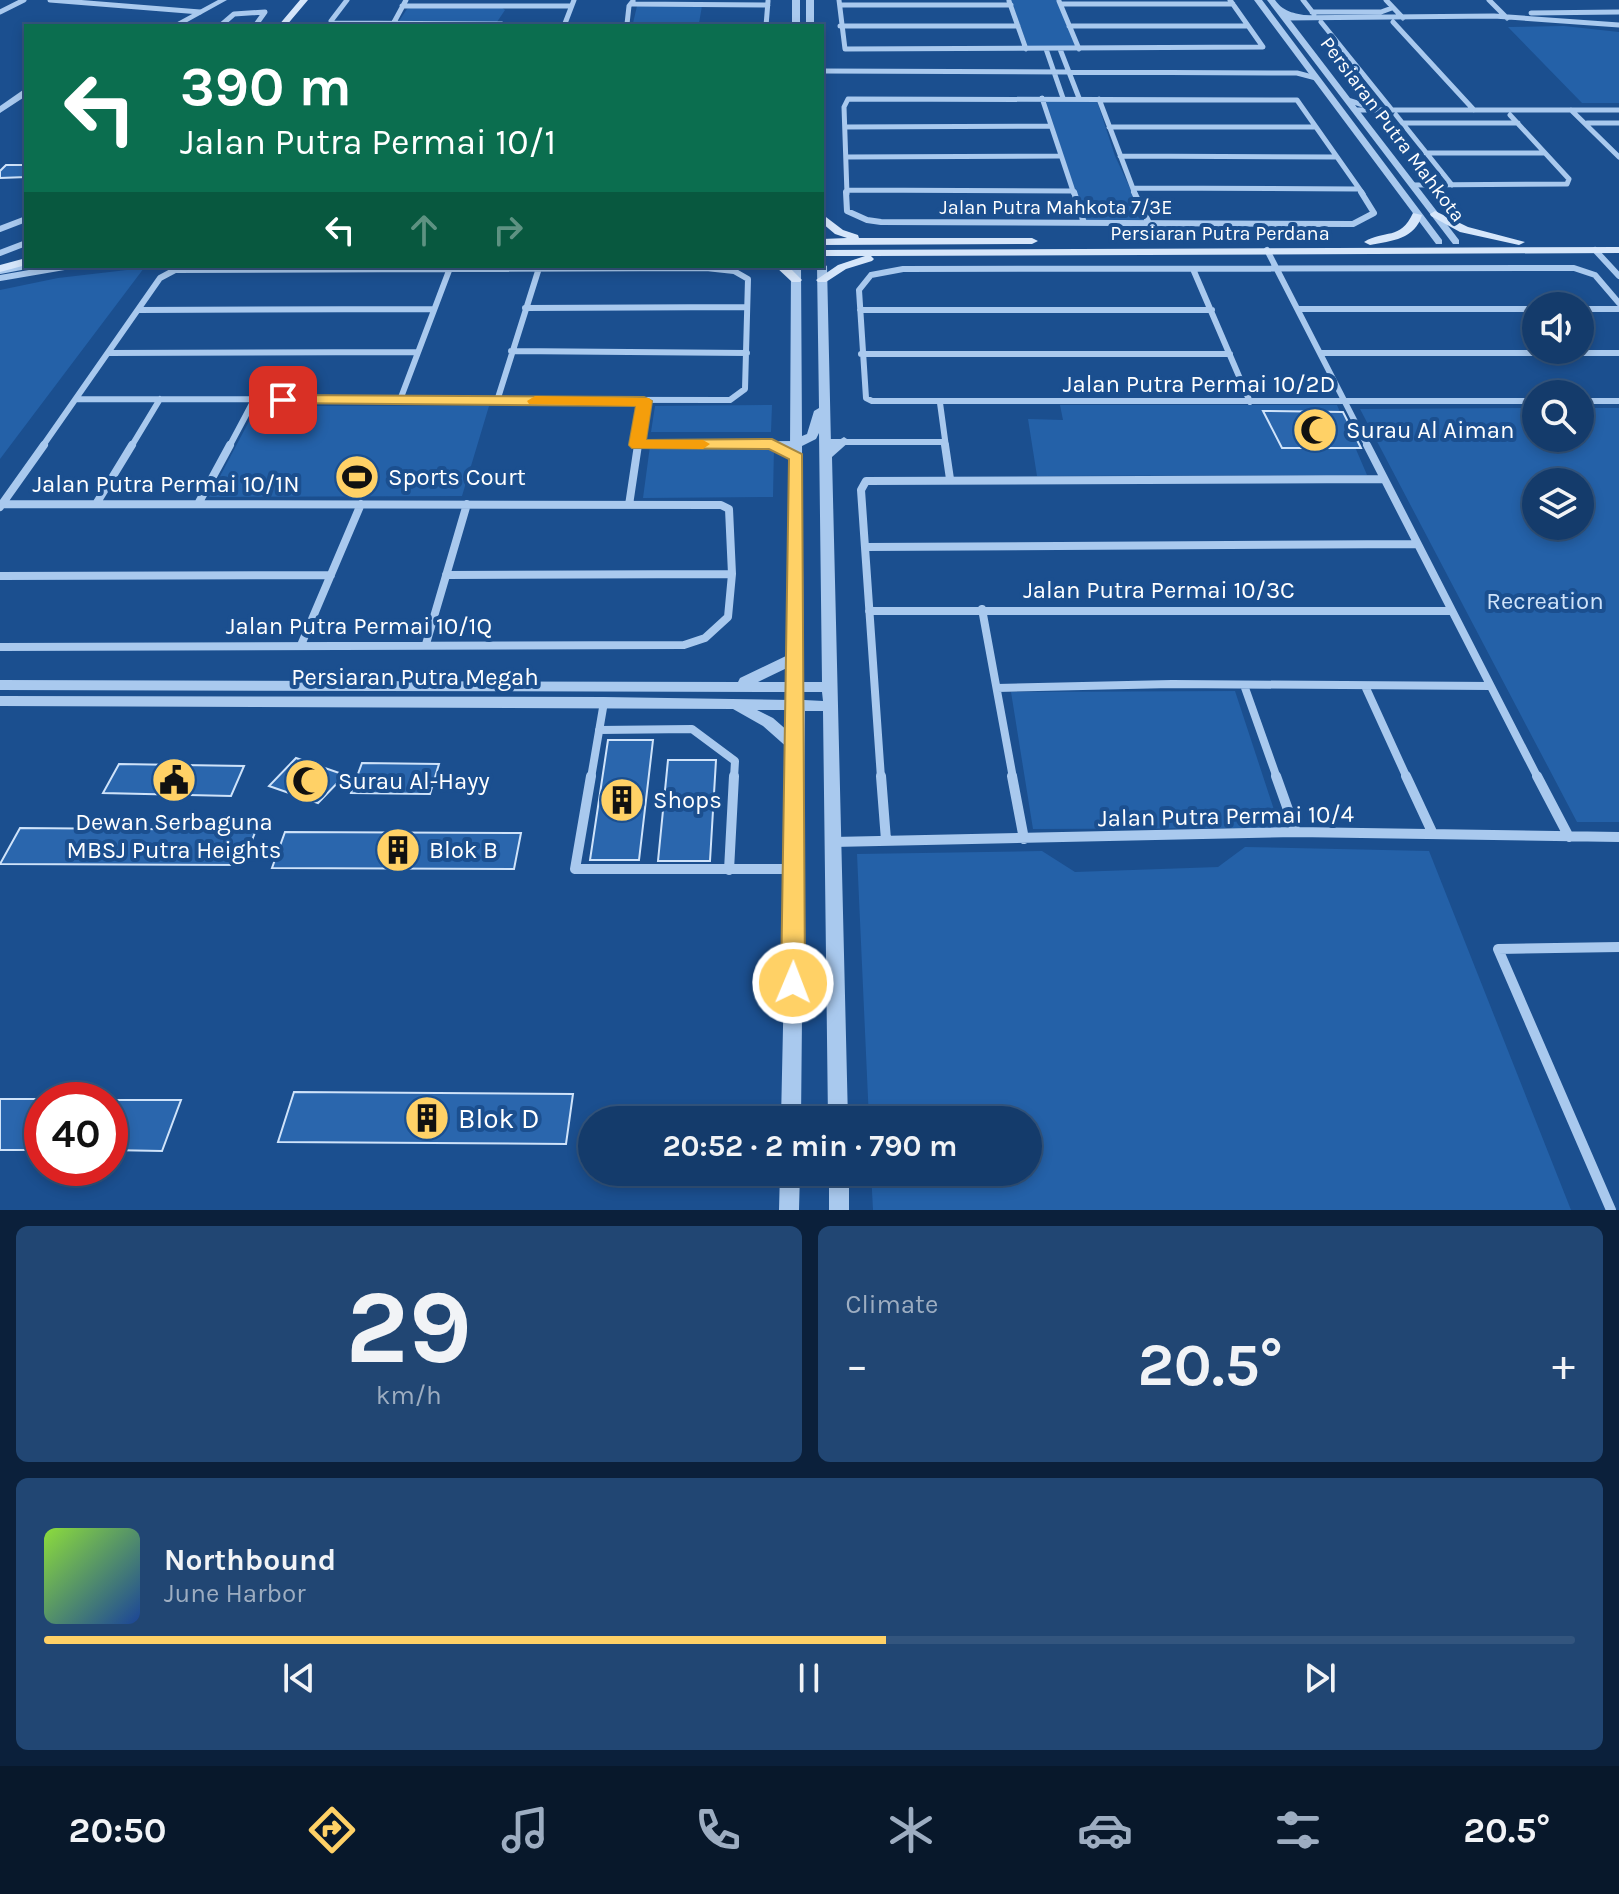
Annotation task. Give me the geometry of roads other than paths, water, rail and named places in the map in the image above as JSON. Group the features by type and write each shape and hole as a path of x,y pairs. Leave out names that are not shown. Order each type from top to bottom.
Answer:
{"main road":[{"path":"284,24 304,0"},
{"path":"1435,214 1464,230 1515,246"},
{"path":"1370,242 1407,232 1417,215"},
{"path":"824,219 839,232 867,241"},
{"name":"Persiaran Putra Perdana","path":"824,253 1406,251 1619,241"},
{"name":"Persiaran Putra Perdana","path":"824,242 1449,244"},
{"path":"1406,251 1449,244 1515,246"},
{"name":"Persiaran Putra Perdana","path":"1515,246 1619,250"},
{"path":"822,280 842,267 889,254"},
{"path":"0,270 24,264"},
{"path":"783,268 796,280"}],"street":[{"path":"0,12 24,0"},
{"path":"50,0 200,12"},
{"path":"178,24 223,0"},
{"path":"339,24 331,21 347,0"},
{"path":"393,24 406,0"},
{"path":"796,0 796,23 810,15"},
{"path":"810,0 810,24"},
{"name":"Persiaran Putra Mahkota","path":"1271,0 1435,214 1449,244"},
{"path":"1303,0 1313,18 1387,112"},
{"path":"1386,0 1398,19"},
{"path":"1489,0 1509,20"},
{"path":"627,24 629,6 633,2 707,5 768,2 766,24"},
{"path":"1026,49 1010,2 840,2 840,26 845,49 1026,49 1046,49 1057,49 1079,49 1254,49 1263,47 1231,2 1060,2 1079,49"},
{"path":"402,6 572,3 564,24"},
{"path":"1261,4 1284,20 1381,12 1393,14 1474,110"},
{"name":"Persiaran Putra Mahkota","path":"1261,4 1417,215 1449,244"},
{"path":"704,24 707,5"},
{"path":"502,24 511,6"},
{"path":"1381,12 1392,8"},
{"path":"1278,9 1294,16 1313,18 1509,20 1619,26"},
{"path":"222,24 234,14 265,12 256,24"},
{"path":"1502,13 1619,12"},
{"path":"1296,32 1298,25 1313,18"},
{"path":"1398,19 1509,20"},
{"path":"1282,32 1284,20"},
{"path":"840,26 1018,26"},
{"path":"1069,26 1248,26"},
{"path":"1046,49 1063,98"},
{"path":"1057,49 1079,98"},
{"path":"1065,64 1088,73"},
{"path":"1033,73 1050,65"},
{"path":"1297,73 1308,67"},
{"path":"824,73 1297,73 1316,78"},
{"path":"1033,73 1058,84"},
{"path":"1073,82 1088,73"},
{"path":"0,110 24,93"},
{"path":"1328,95 1355,112 1619,112"},
{"path":"1071,191 847,190 845,101 856,98 1293,98 1301,103 1358,189"},
{"path":"1042,98 1084,223"},
{"path":"1346,98 1387,112 1403,123 1452,185"},
{"path":"1099,99 1149,223"},
{"path":"1571,110 1619,157"},
{"path":"1355,112 1355,132"},
{"path":"1370,129 1368,119 1387,112 1510,115 1619,112"},
{"path":"1413,185 1567,184 1569,179 1510,115"},
{"path":"1403,123 1518,123"},
{"path":"1587,123 1619,123"},
{"path":"845,127 1050,126"},
{"path":"1109,127 1316,127"},
{"path":"1426,153 1545,153"},
{"path":"846,157 1059,156"},
{"path":"1120,156 1337,157"},
{"path":"1133,188 1358,189"},
{"name":"Jalan Putra Mahkota 7/3E","path":"847,190 847,211 871,221 1353,224 1374,213 1358,189"},
{"path":"0,229 24,220"},
{"path":"1,251 24,244"},
{"path":"1267,250 1347,402 1449,611 1569,837"},
{"path":"1595,250 1619,276"},
{"path":"0,278 58,268"},
{"path":"400,400 450,268"},
{"path":"497,401 539,268"},
{"path":"791,1106 797,747 796,268"},
{"path":"822,268 838,1106"},
{"path":"1230,354 861,354 860,283 873,274 889,270 1574,268 1595,275 1619,306"},
{"path":"1,506 160,278 175,270 724,269 748,279 745,389 735,398 718,401 76,399"},
{"path":"1193,269 1250,402"},
{"path":"1594,308 1619,306"},
{"path":"525,308 746,307"},
{"path":"138,310 434,309"},
{"path":"1298,309 1522,309"},
{"path":"860,310 1212,310"},
{"path":"511,351 747,355"},
{"path":"108,353 418,352"},
{"path":"1322,353 1619,353"},
{"name":"Jalan Putra Permai 10/2D","path":"861,354 865,394 872,401 885,403 1522,401"},
{"path":"96,504 160,399"},
{"path":"198,504 254,400"},
{"path":"629,505 644,401"},
{"path":"1594,401 1619,401"},
{"path":"940,403 950,479"},
{"path":"797,451 812,436 819,412 824,406"},
{"path":"825,444 844,441"},
{"path":"637,445 772,444 797,451 802,462 808,446 844,441 944,442"},
{"path":"772,444 797,451"},
{"path":"886,840 861,493 868,480 1384,479"},
{"path":"301,645 361,504"},
{"path":"426,644 467,504"},
{"name":"Jalan Putra Permai 10/1N","path":"1,506 467,504 728,507 732,574 728,617 715,631"},
{"path":"865,547 1417,544"},
{"path":"446,575 732,574"},
{"path":"0,576 331,575"},
{"path":"982,609 1024,839"},
{"name":"Jalan Putra Permai 10/3C","path":"869,611 1449,611"},
{"name":"Jalan Putra Permai 10/1Q","path":"0,647 676,645 691,643 715,631"},
{"path":"734,686 760,677 793,659 797,638"},
{"name":"Persiaran Putra Megah","path":"0,685 829,687"},
{"path":"1244,685 1296,832"},
{"path":"1365,686 1433,834"},
{"path":"997,688 1490,686"},
{"name":"Persiaran Putra Megah","path":"0,701 604,702 830,706"},
{"path":"604,702 575,869 795,869"},
{"path":"732,704 768,722 797,747"},
{"path":"599,730 692,729 735,761 729,870"},
{"name":"Jalan Putra Permai 10/4","path":"833,842 1296,832 1619,837"},
{"path":"1611,1210 1498,949 1619,947"},
{"path":"789,1210 790,1186"},
{"path":"839,1186 839,1210"}],"place":[{"name":"Surau Al Aiman","path":"1315,430"},
{"name":"Sports Court","path":"357,477"},
{"name":"Dewan Serbaguna MBSJ Putra Heights","path":"174,780"},
{"name":"Surau Al-Hayy","path":"307,781"},
{"name":"Shops","path":"622,800"},
{"name":"Blok B","path":"398,850"},
{"name":"Blok D","path":"427,1118"}],"park label":[{"name":"Recreation","path":"1545,601"}]}
